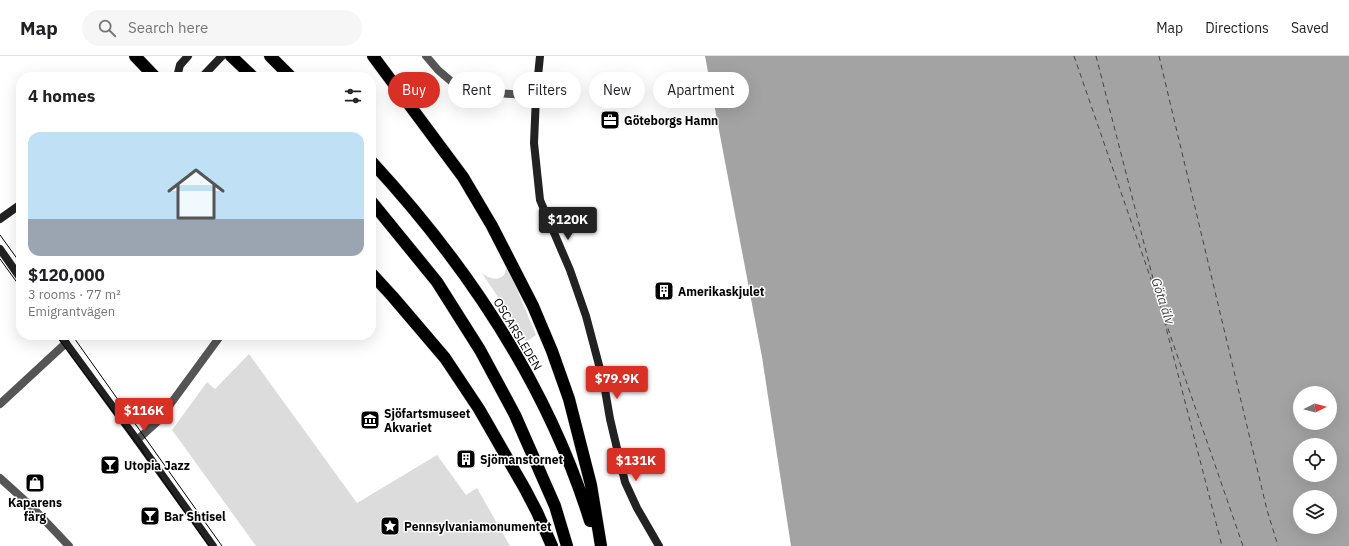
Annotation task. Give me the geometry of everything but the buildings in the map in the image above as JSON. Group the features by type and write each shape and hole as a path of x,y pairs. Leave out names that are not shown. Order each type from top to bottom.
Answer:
{"highway":[{"path":"135,56 150,72"},
{"path":"232,56 248,72"},
{"path":"270,56 286,72"},
{"path":"373,56 463,177 492,226 533,306 552,351 569,399 591,485 599,546"},
{"name":"OSCARSLEDEN","path":"376,167 397,190 459,268 505,336 540,398 562,447 584,500 599,546"},
{"path":"376,207 437,282 480,350 515,415 555,506 567,546"},
{"path":"376,278 445,358 479,409 526,489 538,512 552,546"}],"street":[{"path":"178,72 180,65 188,56"},
{"path":"207,72 222,56"},
{"path":"426,56 438,70 459,88 474,91 513,94"},
{"path":"538,72 540,56"},
{"path":"535,108 534,143 540,200 570,270 586,316 604,384 610,419 625,482 637,508 659,546"},
{"path":"0,219 16,208"},
{"path":"0,249 16,272"},
{"path":"64,340 213,545"},
{"path":"137,440 158,421 218,340"},
{"path":"0,404 66,343"},
{"path":"0,478 32,506 69,546"}],"shaded area":[{"path":"506,268 513,280 536,335 526,342 481,272 488,277 496,279 503,276"},
{"path":"249,354 357,503 437,455 466,495 477,488 510,546 256,546 172,430 207,382 215,389"}],"water":[{"name":"Göta älv","path":"705,56 1349,56 1349,546 791,546 762,357 715,108 749,108 749,72 708,72"}],"ferry route":[{"path":"1074,56 1243,546"},
{"path":"1096,56 1158,298"},
{"path":"1159,56 1267,510 1278,546"},
{"path":"1162,312 1222,546"}],"tram line":[{"path":"0,235 16,257"},
{"path":"0,259 16,281"},
{"path":"60,340 137,444 209,546"},
{"path":"76,340 222,546"}],"place":[{"name":"Göteborgs Hamn","path":"610,120"},
{"name":"Amerikaskjulet","path":"664,291"},
{"name":"Sjöfartsmuseet Akvariet","path":"370,420"},
{"name":"Sjömanstornet","path":"466,459"},
{"name":"Utopia Jazz","path":"110,465"},
{"name":"Kaparens färg","path":"35,483"},
{"name":"Bar Shtisel","path":"150,516"},
{"name":"Pennsylvaniamonumentet","path":"390,526"}]}
